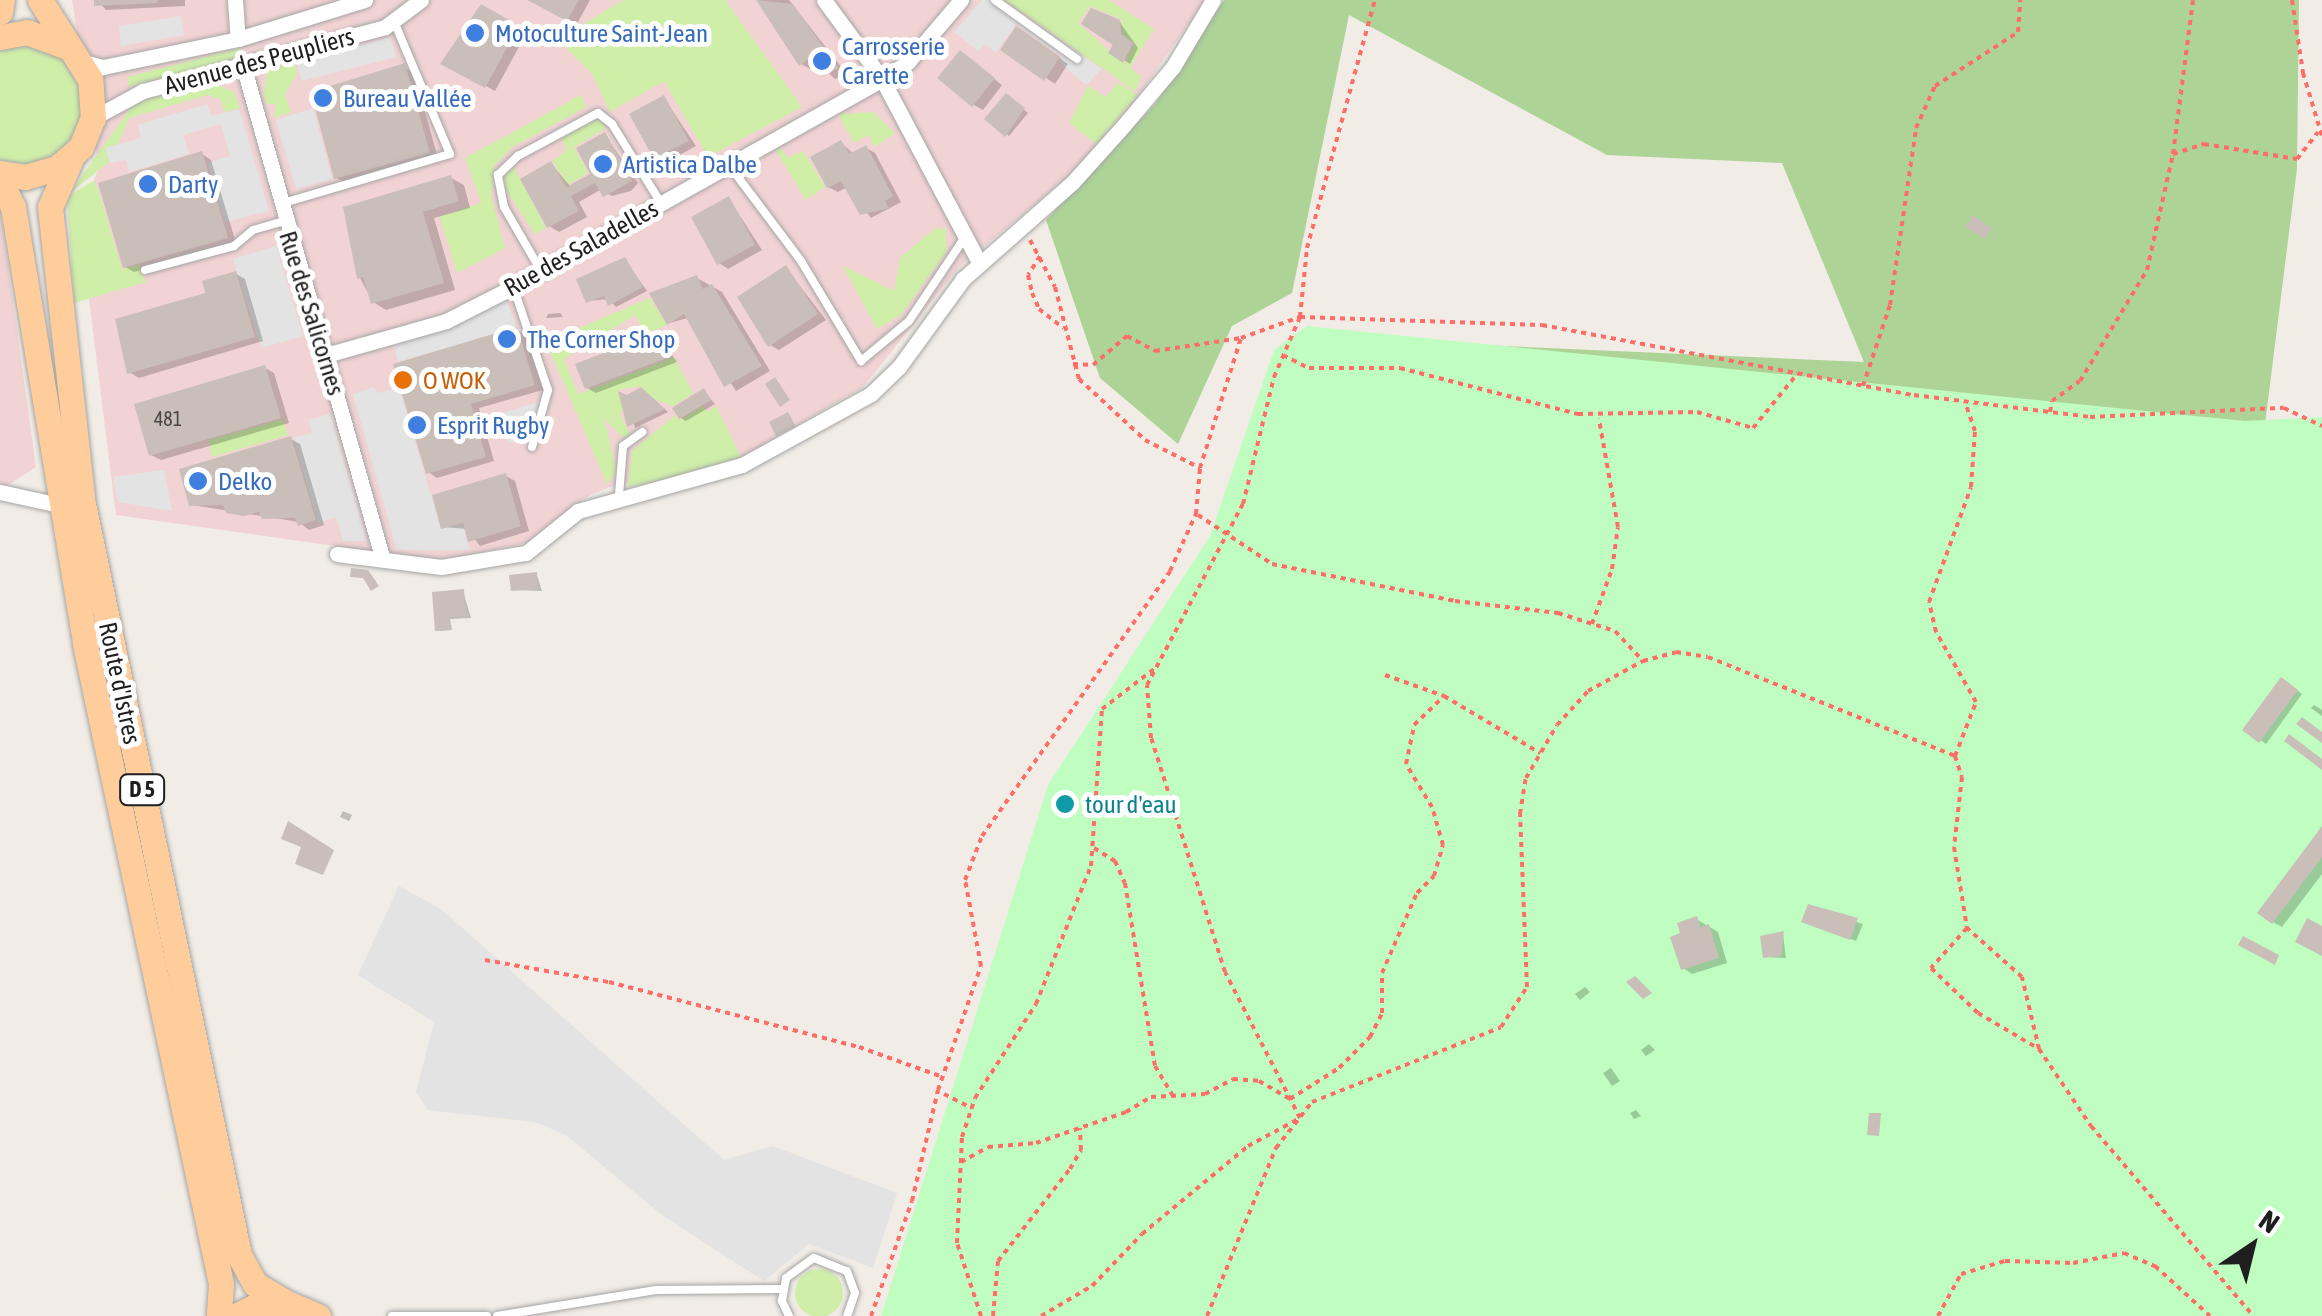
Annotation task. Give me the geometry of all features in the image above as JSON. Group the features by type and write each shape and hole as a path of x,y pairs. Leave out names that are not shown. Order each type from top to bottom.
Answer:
{"main road":[{"path":"0,12 2,0"},
{"path":"40,0 94,98 93,118"},
{"path":"0,37 27,32 73,54"},
{"name":"Route d'Istres","path":"93,118 70,158 50,207 82,499 239,1255 255,1284 287,1304 318,1316"},
{"path":"0,173 42,174 70,158"},
{"name":"Route d'Istres","path":"0,181 13,207 59,505 221,1284 220,1316"},
{"path":"236,1316 258,1305 287,1304"}],"street":[{"path":"235,0 238,39"},
{"name":"Avenue des Peupliers","path":"73,54 103,66 238,39 366,0"},
{"name":"Avenue des Peupliers","path":"93,118 143,91 395,24 421,0"},
{"path":"824,0 882,79 980,262"},
{"name":"Rue des Saladelles","path":"326,355 446,321 662,203 908,62 962,0"},
{"path":"338,554 441,567 526,553 578,512 619,495 696,483 742,465 871,394 980,262 1023,226 1136,110 1173,67 1213,0"},
{"name":"Rue des Salicornes","path":"243,65 383,560"},
{"path":"0,492 59,505"}],"lane":[{"path":"995,0 1078,59"},
{"path":"280,204 450,154 395,24"},
{"path":"541,270 504,208 498,175 518,156 598,113 662,203"},
{"path":"729,165 801,260 862,361 909,321 965,236"},
{"path":"146,270 234,246 254,230 285,221"},
{"path":"513,286 548,390 532,447"},
{"path":"619,495 623,446 642,432"},
{"path":"782,1289 802,1261 837,1263 852,1282 848,1316"},
{"path":"496,1316 656,1290 782,1289"},
{"path":"782,1289 790,1316"},
{"path":"392,1316 487,1316"}],"path":[{"path":"1300,1118 1225,972 1151,738 1147,685 1243,504 1283,354 1300,317 1307,248 1375,0"},
{"path":"1864,386 1890,306 1916,128 1935,86 2018,32 2020,0"},
{"path":"2050,412 2052,401 2080,381 2148,270 2174,154 2193,0"},
{"path":"2174,154 2204,144 2298,158 2320,134 2292,0"},
{"path":"1023,226 1040,256 1074,364 1102,406 1168,456 1200,468"},
{"path":"1040,256 1028,275 1032,294 1039,309 1064,330"},
{"path":"1074,364 1092,365 1127,336 1155,351 1241,338 1300,317 1542,325 1965,402 2090,417 2284,408 2322,426"},
{"path":"870,1316 912,1201 942,1077 980,966 966,880 982,836 1107,668 1170,571 1196,514 1200,468 1241,338"},
{"path":"1283,354 1309,368 1400,368 1578,414 1698,412 1753,428 1798,373"},
{"path":"1965,402 1975,431 1971,487 1929,602 1936,632 1976,702 1955,756 1962,777 1956,869 1967,900 1967,928 1932,968 1978,1013 2039,1049"},
{"path":"1592,624 1612,569 1618,528 1600,419"},
{"path":"1196,514 1272,564 1592,624 1615,632 1643,661"},
{"path":"1207,1316 1276,1148 1312,1102 1501,1027 1527,987 1520,814 1526,778 1540,753 1588,691 1643,661 1676,652 1708,657 1955,756"},
{"path":"981,1316 958,1244 961,1162 972,1108 1036,1004 1094,848 1102,709 1154,670"},
{"path":"1385,675 1444,696 1540,753"},
{"path":"1290,1099 1339,1068 1370,1037 1382,1014 1382,973 1418,893 1434,876 1442,845 1432,807 1406,764 1414,725 1444,696"},
{"path":"1094,848 1114,862 1125,883 1155,1066 1173,1096"},
{"path":"1967,928 2022,977 2039,1049 2091,1126 2253,1316"},
{"path":"485,960 610,982 859,1047 942,1077"},
{"path":"961,1162 988,1147 1036,1143 1152,1097 1205,1094 1233,1079 1259,1081 1290,1099"},
{"path":"944,1094 972,1108"},
{"path":"1042,1316 1092,1286 1142,1234 1248,1146 1300,1118"},
{"path":"993,1316 998,1260 1070,1170 1080,1150 1080,1128"},
{"path":"1938,1316 1961,1274 2005,1261 2073,1263 2124,1253 2155,1266 2210,1316"}],"shaded area":[{"path":"72,0 1205,0 1123,118 1068,177 960,266 863,387 729,465 615,485 590,495 526,543 441,561 116,515 79,219 99,167"},
{"path":"982,0 1002,0 1102,69 1086,85 1060,63 1062,57 1016,24 996,53 985,44 978,51 954,32"},
{"path":"181,16 184,35 121,46 119,26"},
{"path":"390,37 396,57 302,81 296,62"},
{"path":"207,104 212,116 239,109 269,211 225,222 207,163 230,156 221,124 183,135 189,154 129,172 126,160 110,163 106,148 141,138 138,125"},
{"path":"313,108 332,179 296,189 276,120"},
{"path":"0,208 36,467 5,487 0,486"},
{"path":"276,246 303,336 261,348 233,259"},
{"path":"503,292 517,327 398,362 391,336"},
{"path":"374,387 377,393 399,388 441,529 462,524 470,550 397,550 353,394"},
{"path":"541,401 549,429 509,443 502,413"},
{"path":"330,414 367,541 343,541 336,517 318,523 293,437 312,434 308,420"},
{"path":"164,470 172,511 118,502 113,477"},
{"path":"399,886 442,910 724,1160 773,1146 897,1193 873,1268 809,1244 764,1281 663,1216 566,1135 535,1122 428,1110 416,1092 434,1022 358,975"}],"green space":[{"path":"623,0 725,0 802,107 708,157 664,81 610,112 592,74 558,40"},
{"path":"1005,0 1109,0 1154,29 1130,68 1142,77 1135,91","holes":["1090,6 1121,19 1122,34 1134,43 1124,64 1078,23"]},
{"path":"1224,0 2299,0 2297,169 2243,600 1323,338 1864,362 1782,163 1607,155 1349,15 1292,293 1232,326 1178,444 1100,378 1046,220 1156,103"},
{"path":"25,44 59,54 80,79 81,128 61,153 31,165 0,160 0,49"},
{"path":"240,48 242,58 129,87 127,77"},
{"path":"294,62 297,74 285,94 291,112 274,118 276,104 266,104 264,93 268,69"},
{"path":"209,81 234,92 240,108 224,112 221,100 208,95 129,118 118,144 106,148 109,162 69,194 136,100"},
{"path":"1118,82 1138,95 1096,144 1069,123 1088,86 1106,97"},
{"path":"581,95 586,107 511,148 495,165 491,195 505,248 457,273 440,217 481,203 465,158"},
{"path":"873,112 895,133 875,147 868,135 854,143 838,114"},
{"path":"600,117 606,128 574,147 588,173 567,185 553,161 566,150 562,138"},
{"path":"780,147 788,158 803,151 825,187 806,200 775,149"},
{"path":"514,167 546,228 535,234 505,188 505,173"},
{"path":"95,180 122,269 139,265 146,282 74,303 67,197"},
{"path":"946,228 946,252 901,315 877,329 843,266 894,291 900,258 934,229"},
{"path":"650,298 667,325 646,334 635,315 564,359 578,394 674,357 693,393 673,406 649,397 641,386 617,390 624,410 619,414 631,434 624,438 604,418 617,472 607,484 546,342"},
{"path":"1307,326 2245,421 2322,417 2322,1316 881,1316 1048,785 1210,536 1274,350"},
{"path":"703,406 706,412 716,406 741,457 694,475 628,487 632,451 675,415 680,420"},
{"path":"283,419 288,435 212,457 209,440"},
{"path":"819,1269 836,1276 843,1293 836,1310 819,1317 802,1310 795,1293 802,1276"}],"building":[{"path":"94,0 157,0 158,3 94,6"},
{"path":"527,0 579,0 567,21"},
{"path":"756,0 793,4 838,68 824,76 810,58 799,66"},
{"path":"481,4 519,26 485,88 440,64"},
{"path":"1091,8 1120,20 1121,34 1133,43 1123,63 1108,53 1113,45 1081,24"},
{"path":"1016,26 1060,57 1044,81 1000,50"},
{"path":"960,50 995,78 972,107 937,78"},
{"path":"405,63 430,153 334,179 312,97 317,90"},
{"path":"1006,93 1025,108 1005,137 984,119"},
{"path":"664,95 689,141 654,159 629,114"},
{"path":"605,132 632,181 603,197 595,183 571,196 579,211 547,228 520,179 551,161 566,187 590,174 576,148"},
{"path":"841,140 849,154 866,145 893,196 885,201 889,208 860,215 841,181 827,188 810,157"},
{"path":"202,151 228,238 123,268 98,183"},
{"path":"451,175 459,201 423,212 444,283 371,304 363,277 357,279 343,207"},
{"path":"729,196 755,245 717,265 691,217"},
{"path":"1973,215 1992,228 1985,239 1965,227"},
{"path":"625,257 643,287 608,306 604,296 586,303 576,279"},
{"path":"786,265 818,314 768,347 737,297"},
{"path":"236,271 255,337 127,374 115,319 205,293 202,281"},
{"path":"697,275 703,289 712,284 762,366 724,387 684,314 667,325 649,293"},
{"path":"517,327 535,385 471,404 486,457 426,474 393,364"},
{"path":"658,332 669,357 585,389 575,364"},
{"path":"265,365 281,418 149,456 134,404"},
{"path":"775,377 790,400 780,407 765,384"},
{"path":"641,387 665,409 627,427 618,391 627,395"},
{"path":"704,388 711,400 679,419 672,408"},
{"path":"788,412 796,427 776,436 769,422"},
{"path":"291,436 316,520 298,526 295,518 262,519 259,512 244,516 226,513 223,505 189,506 179,469"},
{"path":"506,473 521,526 468,542 463,523 441,529 432,495"},
{"path":"351,568 368,570 379,586 371,591 363,578 350,577"},
{"path":"537,572 537,589 511,591 509,575"},
{"path":"464,589 466,616 449,617 451,630 435,631 432,592"},
{"path":"2281,677 2298,690 2259,743 2242,730"},
{"path":"2302,717 2322,732 2322,743 2296,724"},
{"path":"2289,734 2322,759 2322,770 2284,741"},
{"path":"288,821 334,850 323,875 295,864 301,847 281,839"},
{"path":"2322,826 2322,857 2272,924 2257,913"},
{"path":"1808,904 1858,918 1850,940 1801,922"},
{"path":"1697,916 1700,927 1709,924 1719,958 1681,970 1670,937 1680,933 1677,923"},
{"path":"2307,918 2322,926 2322,956 2295,942"},
{"path":"1784,931 1781,956 1763,958 1760,936"},
{"path":"2243,936 2279,955 2275,965 2238,945"},
{"path":"1635,976 1652,993 1643,999 1626,982"},
{"path":"1869,1113 1881,1113 1879,1136 1867,1135"}],"place":[{"name":"Motoculture Saint-Jean","path":"475,33"},
{"name":"Carrosserie Carette","path":"822,61"},
{"name":"Bureau Vallée","path":"323,98"},
{"name":"Artistica Dalbe","path":"603,164"},
{"name":"Darty","path":"148,184"},
{"name":"The Corner Shop","path":"507,339"},
{"name":"O WOK","path":"403,380"},
{"name":"Esprit Rugby","path":"417,425"},
{"name":"Delko","path":"198,481"},
{"name":"tour d'eau","path":"1065,804"}]}
